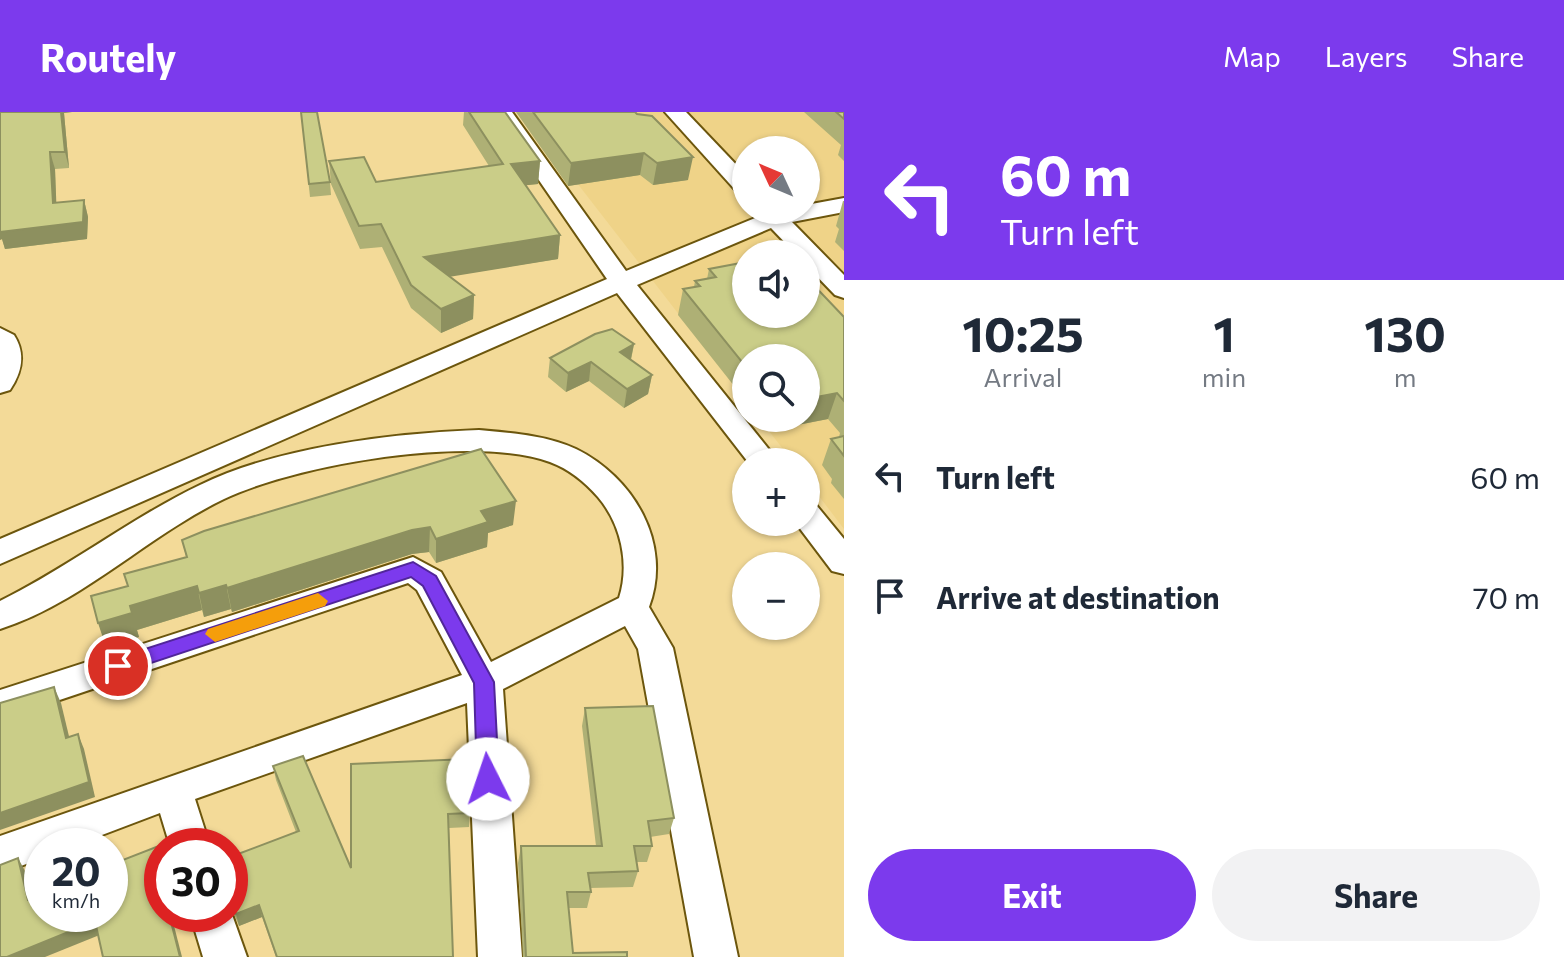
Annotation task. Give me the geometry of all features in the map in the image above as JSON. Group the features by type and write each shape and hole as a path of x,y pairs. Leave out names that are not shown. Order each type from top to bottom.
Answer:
{"street":[{"path":"502,112 622,283 753,448"},
{"path":"675,112 732,173"},
{"path":"820,208 844,205"},
{"path":"0,552 622,283 749,224"},
{"path":"781,224 844,290"},
{"path":"0,336 6,341 9,364 0,384"},
{"path":"0,616 44,596 192,502 248,477 360,451 470,439 529,446 585,465 610,484 634,525 641,590 632,607 484,682 173,790 0,855"},
{"path":"820,532 844,562"},
{"path":"0,705 413,569 429,581 484,682 500,957"},
{"path":"632,607 655,648 716,957"},
{"path":"173,790 185,828"},
{"path":"217,932 225,957"}],"shaded area":[{"path":"522,112 844,112 844,529 820,497 820,448 782,448 770,432 820,432 820,344 732,344 732,383"}],"building":[{"path":"0,112 61,112 65,152 50,152 53,203 84,200 83,222 0,232"},
{"path":"301,112 317,112 330,182 309,184"},
{"path":"469,112 505,112 540,161 511,164 560,235 424,257 474,295 441,309 411,285 381,224 359,226 329,161 364,157 376,182 503,164"},
{"path":"533,112 635,112 652,116 693,157 657,163 644,153 571,163"},
{"path":"732,265 732,328 820,328 820,292 844,317 844,401 837,393 820,396 820,344 732,344 732,350 683,289 700,286 695,281 716,277 709,269"},
{"path":"612,329 634,344 620,352 652,375 627,389 591,362 568,373 550,358 595,334"},
{"path":"844,436 844,456 831,439"},
{"path":"481,449 516,501 481,511 488,522 436,539 430,527 412,530 227,588 226,585 199,593 197,586 130,606 132,613 98,623 91,596 128,586 124,574 187,557 182,540"},
{"path":"54,687 66,738 78,734 89,782 0,813 0,703"},
{"path":"653,706 674,818 648,821 652,846 634,846 638,871 588,873 591,892 567,892 573,953 627,952 627,957 526,957 521,846 602,846 585,708"},
{"path":"303,756 351,868 351,764 467,759 470,813 448,814 453,957 277,957 259,905 248,909 248,850 299,831 273,766"},
{"path":"144,852 144,932 174,932 180,957 103,957 97,932 128,932 128,858"},
{"path":"18,858 24,883 24,932 68,932 7,957 0,957 0,865"}],"slow traffic":[{"path":"215,634 318,601"}],"route":[{"path":"118,666 413,569 429,581 484,682 488,779"}]}
